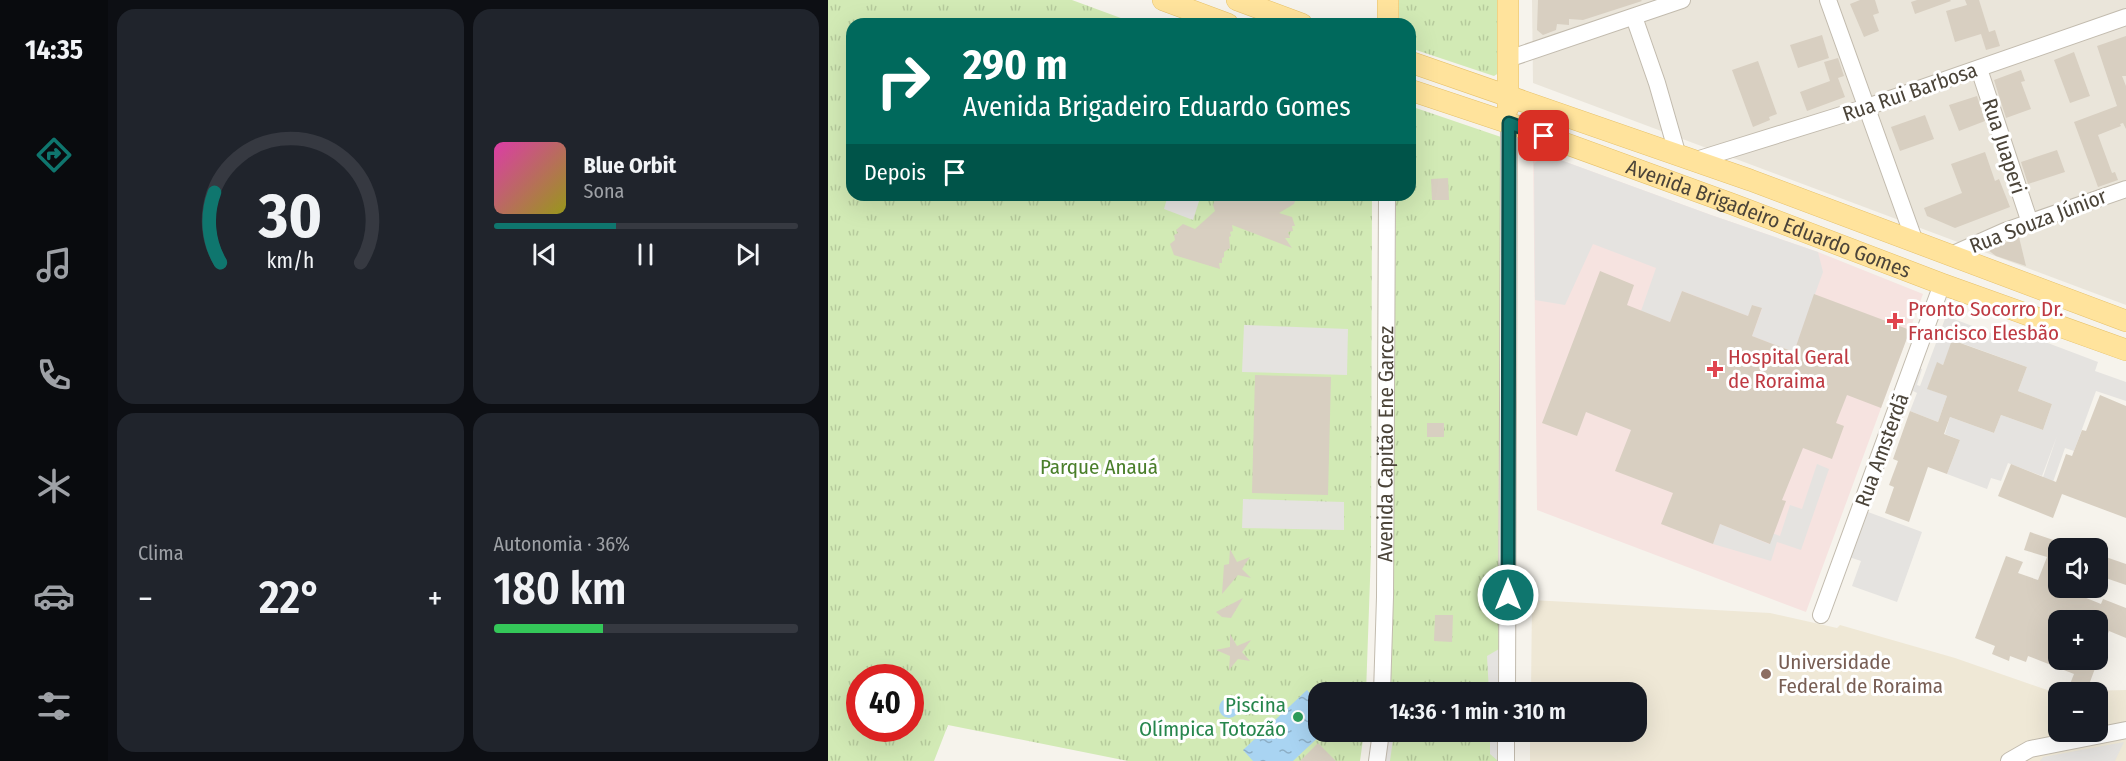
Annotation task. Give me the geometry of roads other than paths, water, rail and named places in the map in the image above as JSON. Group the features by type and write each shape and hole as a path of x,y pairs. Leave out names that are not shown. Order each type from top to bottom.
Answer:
{"main road":[{"path":"1163,0 1212,18"},
{"path":"1237,0 1286,18"},
{"path":"1388,0 1388,18"},
{"path":"1508,0 1509,123"},
{"name":"Avenida Brigadeiro Eduardo Gomes","path":"1416,64 1750,180 2125,321"},
{"name":"Avenida Brigadeiro Eduardo Gomes","path":"1416,92 1509,123 1732,204 1942,284 2117,347"},
{"path":"1732,204 1755,207 1763,202 1763,192 1750,180"},
{"path":"1784,224 1768,212 1766,203 1774,196 1793,197"},
{"path":"2117,347 2097,334 2097,324 2104,319 2125,321"}],"street":[{"path":"1508,59 1682,0"},
{"path":"1827,0 1915,242"},
{"path":"1634,17 1686,158"},
{"name":"Rua Rui Barbosa","path":"1686,158 1866,107 2126,17"},
{"name":"Rua Juaperi","path":"1979,69 2030,223"},
{"path":"1507,682 1509,123"},
{"name":"Rua Souza Júnior","path":"1951,255 1987,238 2126,189"},
{"name":"Avenida Capitão Ene Garcez","path":"1382,682 1385,597 1387,201"},
{"name":"Rua Amsterdã","path":"1821,615 1942,284"},
{"path":"2009,761 2030,749 2126,730"},
{"path":"1377,761 1380,742"},
{"path":"1506,742 1506,761"}],"water":[{"name":"Piscina Olímpica Totozão","path":"1307,690 1308,742 1313,742 1293,761 1253,761 1243,750"},
{"path":"1229,698 1236,701 1239,708 1236,715 1229,718 1222,715 1219,708 1222,701"}],"place":[{"name":"Pronto Socorro Dr. Francisco Elesbão","path":"1895,321"},
{"name":"Hospital Geral de Roraima","path":"1715,369"},
{"name":"Universidade Federal de Roraima","path":"1766,674"},
{"name":"Piscina Olímpica Totozão","path":"1298,717"}],"park label":[{"name":"Parque Anauá","path":"1099,467"}]}
